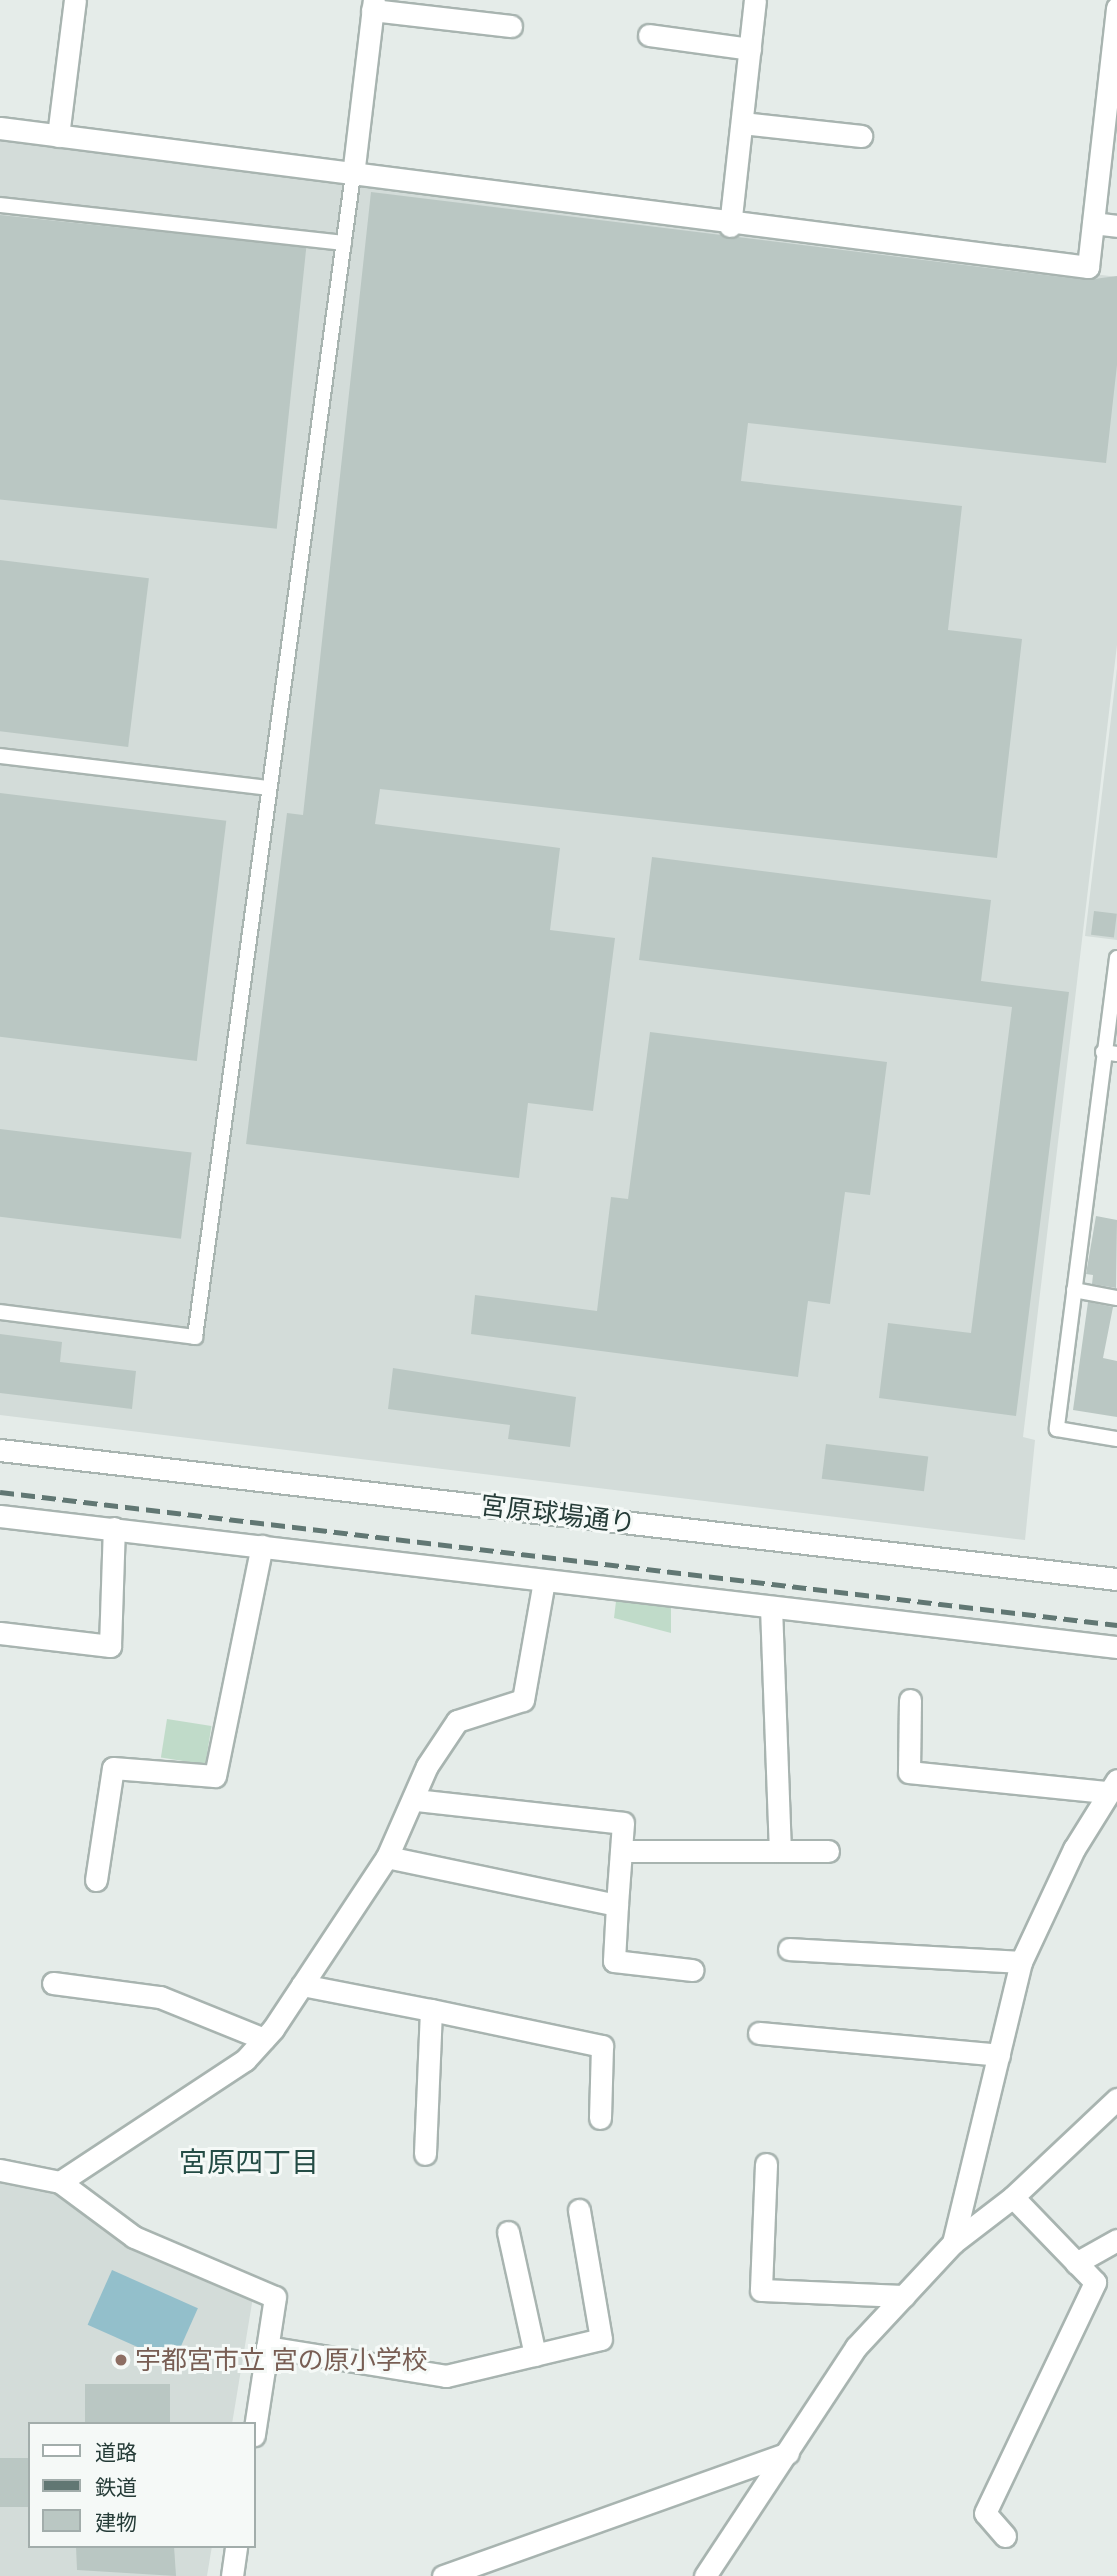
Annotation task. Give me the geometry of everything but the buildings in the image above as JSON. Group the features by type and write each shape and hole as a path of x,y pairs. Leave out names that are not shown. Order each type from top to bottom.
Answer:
{"street":[{"path":"58,136 75,0"},
{"path":"730,226 755,0"},
{"path":"353,175 373,5 511,26"},
{"path":"0,128 730,226 1088,267 1117,8"},
{"path":"649,35 750,49"},
{"path":"742,123 861,136"},
{"path":"1093,223 1117,226"},
{"name":"宮原球場通り","path":"0,1450 1117,1579"},
{"path":"0,1516 1117,1647"},
{"path":"0,1633 110,1646 114,1528"},
{"path":"96,1880 113,1768 215,1776 262,1546"},
{"path":"60,2182 245,2060 264,2039 387,1857 416,1800 427,1766 457,1721 523,1700 544,1581"},
{"path":"771,1607 780,1851"},
{"path":"910,1700 909,1772 1111,1786 1021,1962 953,2243"},
{"path":"416,1800 623,1823 614,1961 692,1970"},
{"path":"621,1851 828,1851"},
{"path":"387,1857 617,1905"},
{"path":"789,1949 1021,1962"},
{"path":"53,1983 160,1997 264,2039"},
{"path":"302,1986 602,2046 600,2118"},
{"path":"425,2154 431,2010"},
{"path":"759,2033 999,2056"},
{"path":"705,2576 789,2453 856,2347 953,2243 1013,2197 1117,2099"},
{"path":"766,2164 761,2290 904,2297"},
{"path":"0,2170 60,2182 134,2237 275,2297 256,2422"},
{"path":"1005,2536 985,2513 1094,2282 1013,2197"},
{"path":"267,2347 446,2376 601,2339 579,2210"},
{"path":"508,2232 535,2355"},
{"path":"1076,2263 1117,2240"},
{"path":"443,2576 789,2453"},
{"path":"232,2576 236,2548"}],"lane":[{"path":"0,1312 195,1337 353,175"},
{"path":"0,205 344,243"},
{"path":"0,756 270,788"},
{"path":"1117,958 1110,1053 1096,1171 1074,1290 1057,1429 1117,1439"},
{"path":"1074,1290 1117,1298"}],"shaded area":[{"path":"0,131 1117,277 1117,645 1023,1437 1035,1440 1025,1540 0,1415"},
{"path":"1117,668 1117,940 1085,936"},
{"name":"宇都宮市立 宮の原小学校","path":"0,2182 56,2192 130,2247 253,2297 232,2422 28,2422 28,2548 212,2548 207,2576 0,2576"}],"green space":[{"path":"617,1593 671,1600 671,1633 614,1618"},
{"path":"167,1719 211,1726 205,1765 161,1758"}],"water":[{"path":"112,2270 198,2308 173,2363 88,2325"}],"railway":[{"path":"0,1492 1117,1625"}],"place":[{"name":"宇都宮市立 宮の原小学校","path":"121,2360"}],"district":[{"name":"宮原四丁目","path":"249,2162"}]}
